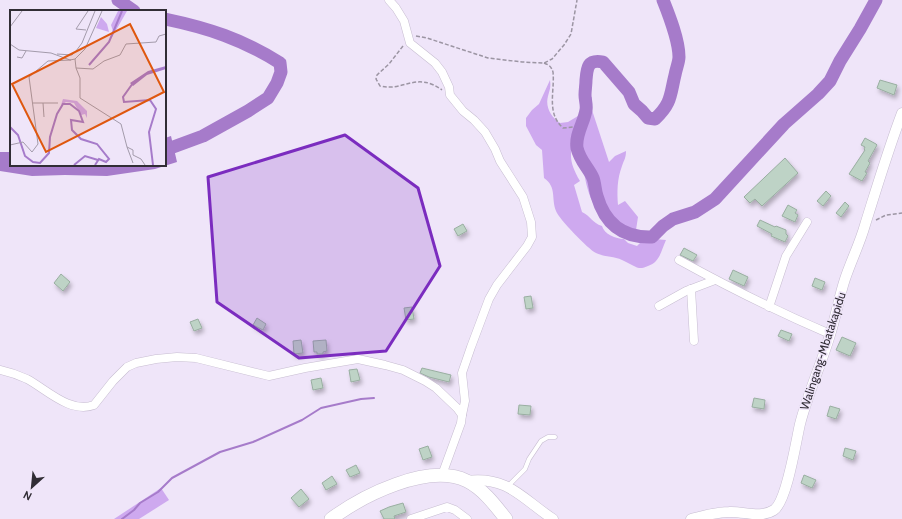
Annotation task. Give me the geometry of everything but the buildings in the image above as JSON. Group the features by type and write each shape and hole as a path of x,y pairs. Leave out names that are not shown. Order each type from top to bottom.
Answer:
{"highway":[{"path":"330,519 369,495 412,480 433,475 453,476 467,481 484,494 506,519"}],"street":[{"path":"389,0 404,21 410,43 435,63 442,72 449,87 450,95 463,111 485,132 500,161 516,184 528,211 531,222 532,237 527,246 497,285 486,307 463,370 465,401 461,424 442,475"},
{"name":"Walingang-Mbatakapidu","path":"690,519 713,513 730,512 754,515 774,510 777,507 787,483 810,389 830,334 845,280 902,113"},
{"path":"769,306 786,256 807,222"},
{"path":"678,260 795,320 830,334"},
{"path":"659,306 691,289 715,280"},
{"path":"691,289 694,341"},
{"path":"0,370 26,378 74,406 89,407 94,405 113,381 127,367 136,363 156,359 177,357 196,358 269,376 358,359 385,364 403,370 425,381 446,397 462,415"},
{"path":"467,481 488,480 507,486 553,519"},
{"path":"411,519 447,507 455,510 468,519"}],"lane":[{"path":"507,486 525,469 529,459 541,441 548,437 555,437"}],"path":[{"path":"544,63 552,59 571,34 578,0"},
{"path":"450,95 438,87 426,82 411,82 387,88 380,86 376,79 377,75 389,64 403,46 410,43 415,36 420,36 488,58 544,63 552,67 554,81 552,102 558,120 563,128 573,127"},
{"path":"865,225 886,215 902,213"}],"highlighted area":[{"path":"345,135 418,188 440,266 386,351 299,358 217,302 208,177"}],"shaded area":[{"path":"550,80 547,104 551,115 560,123 568,122 578,116 579,128 572,145 571,156 573,167 580,181 574,185 582,212 602,226 603,229 611,236 624,239 628,243 637,246 641,242 654,239 666,240 660,256 652,264 639,268 619,259 596,253 574,234 558,215 551,185 544,178 542,150 536,145 526,126 526,118 539,104"},
{"path":"592,97 591,107 609,162 615,156 626,151 618,181 618,205 625,201 638,217 636,230 614,221 599,212 590,197 586,184 582,153 582,138 586,109 589,98"},
{"path":"171,136 177,162 166,166 166,138"},
{"path":"0,152 10,152 10,166 164,166 155,169 107,176 32,176 0,171"},
{"path":"161,488 169,500 139,519 114,519"}],"waterway":[{"path":"118,0 133,10"},
{"path":"663,0 676,35 679,50 679,61 671,93 665,108 655,119 648,118 634,104 629,92 603,62 598,61 591,63 587,71 585,93 586,110 577,138 577,148 580,157 593,178 600,206 610,222 624,232 642,237 652,237 673,219 695,212 715,199 784,124 818,94 830,81 876,0"},
{"path":"166,19 196,26 224,35 252,47 280,63 281,72 277,83 268,98 203,136 166,150"},
{"path":"122,519 134,510 140,503 158,492 172,478 220,452 253,442 302,420 321,408 361,399 374,398"}]}
